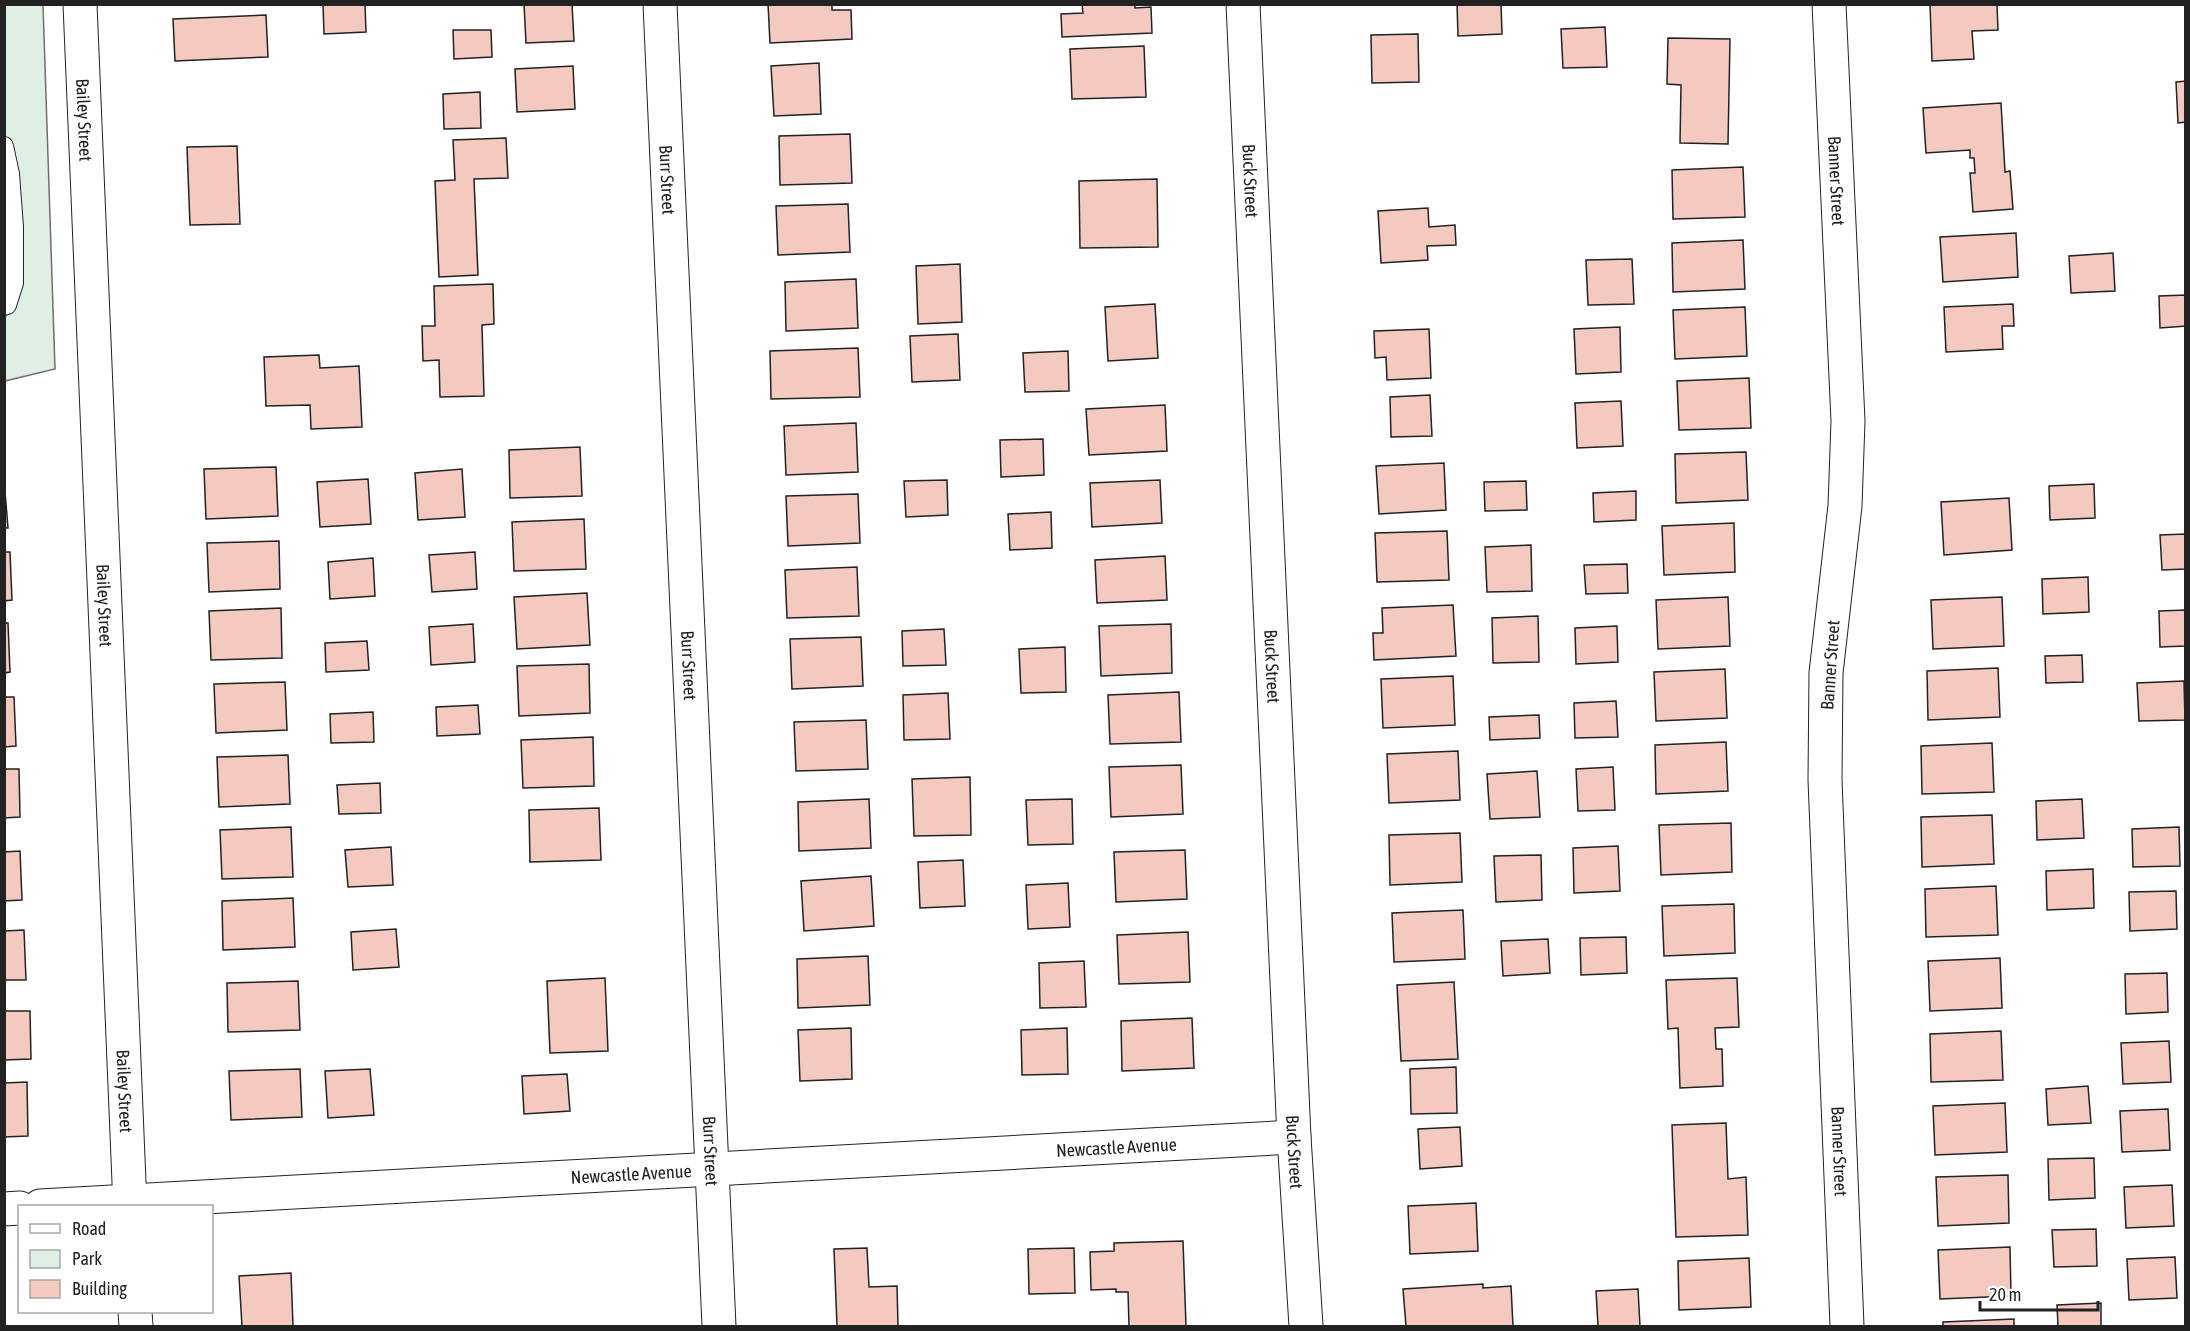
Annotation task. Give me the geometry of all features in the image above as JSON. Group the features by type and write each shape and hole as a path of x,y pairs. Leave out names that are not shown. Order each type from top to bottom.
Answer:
{"street":[{"name":"Bailey Street","path":"80,4 130,1204"},
{"name":"Burr Street","path":"660,4 719,1326"},
{"name":"Buck Street","path":"1243,4 1294,1137 1306,1326"},
{"name":"Banner Street","path":"1829,4 1848,421 1845,506 1827,673 1825,780 1847,1326"},
{"name":"Newcastle Avenue","path":"85,1205 1294,1137"}],"lane":[{"path":"4,146 10,174 14,227 14,283 7,305 4,306"}],"green space":[{"path":"4,5 43,5 55,369 5,381"}],"building":[{"path":"323,4 365,4 366,32 324,34"},
{"path":"524,4 572,4 574,41 526,43"},
{"path":"768,4 832,4 832,10 851,10 852,39 770,43"},
{"path":"1082,4 1135,4 1135,8 1151,7 1152,33 1062,37 1061,14 1083,13"},
{"path":"1457,4 1501,4 1502,34 1458,36"},
{"path":"1930,4 1997,5 1998,30 1972,31 1974,59 1932,61"},
{"path":"266,15 268,57 175,61 173,19"},
{"path":"1605,27 1607,67 1563,68 1561,29"},
{"path":"453,30 491,30 492,57 454,59"},
{"path":"1418,34 1419,82 1372,83 1371,35"},
{"path":"1668,38 1730,39 1728,144 1680,143 1681,85 1667,84"},
{"path":"1144,46 1146,97 1072,99 1070,49"},
{"path":"819,63 821,114 774,116 771,66"},
{"path":"573,66 575,109 517,112 515,69"},
{"path":"2186,81 2186,122 2178,123 2176,82"},
{"path":"480,92 481,128 444,129 443,94"},
{"path":"2001,103 2005,172 2010,171 2013,209 1973,212 1970,173 1975,173 1974,158 1970,158 1970,150 1926,153 1923,108"},
{"path":"850,134 852,183 780,185 779,136"},
{"path":"506,138 508,178 474,179 478,275 439,277 435,181 455,180 453,140"},
{"path":"237,146 240,224 190,225 187,147"},
{"path":"1743,167 1745,217 1673,219 1672,170"},
{"path":"1157,179 1158,247 1080,248 1079,181"},
{"path":"848,204 850,252 778,255 776,206"},
{"path":"1428,208 1429,227 1455,225 1456,245 1427,246 1428,260 1381,263 1378,211"},
{"path":"2016,233 2018,277 1943,282 1940,237"},
{"path":"1743,240 1745,289 1673,292 1672,243"},
{"path":"2113,253 2115,291 2071,293 2069,256"},
{"path":"1632,259 1634,304 1588,305 1586,260"},
{"path":"960,264 962,322 918,324 916,266"},
{"path":"856,279 858,328 786,331 785,282"},
{"path":"493,284 494,324 482,325 484,396 440,397 439,360 423,361 422,326 435,326 434,286"},
{"path":"2186,295 2186,326 2160,328 2159,296"},
{"path":"1155,304 1158,358 1108,361 1105,307"},
{"path":"2013,304 2014,326 2002,326 2003,349 1946,352 1944,307"},
{"path":"1745,307 1747,356 1675,359 1673,310"},
{"path":"1620,327 1621,372 1576,374 1574,329"},
{"path":"1429,329 1431,378 1387,380 1386,357 1375,358 1374,331"},
{"path":"958,334 960,380 912,382 910,336"},
{"path":"858,348 860,397 771,399 770,351"},
{"path":"1068,351 1069,391 1025,392 1023,353"},
{"path":"319,355 320,368 359,366 362,427 311,429 310,405 266,406 264,357"},
{"path":"1749,378 1751,428 1679,430 1677,381"},
{"path":"1430,395 1432,436 1391,437 1390,397"},
{"path":"1621,401 1623,446 1577,448 1575,403"},
{"path":"1165,405 1167,451 1089,455 1086,409"},
{"path":"856,423 858,472 786,475 784,426"},
{"path":"1043,439 1044,475 1001,477 1000,440"},
{"path":"580,447 582,496 510,498 509,450"},
{"path":"1746,452 1748,500 1676,503 1675,454"},
{"path":"1444,463 1446,510 1379,514 1376,466"},
{"path":"276,467 278,516 206,519 204,469"},
{"path":"462,469 465,517 418,520 415,473"},
{"path":"4,479 8,528 4,528"},
{"path":"368,479 371,524 320,527 317,482"},
{"path":"947,480 948,515 906,517 904,481"},
{"path":"1160,480 1162,523 1092,527 1090,483"},
{"path":"1526,481 1527,510 1485,511 1484,482"},
{"path":"2094,484 2095,518 2050,520 2049,486"},
{"path":"1636,491 1636,520 1594,522 1593,493"},
{"path":"858,494 860,543 788,546 786,496"},
{"path":"2009,498 2012,550 1944,555 1941,502"},
{"path":"1051,512 1052,548 1010,550 1008,514"},
{"path":"584,519 586,569 514,571 512,522"},
{"path":"1734,523 1735,572 1664,575 1662,526"},
{"path":"1447,531 1449,580 1377,582 1375,533"},
{"path":"2186,534 2186,569 2162,570 2160,535"},
{"path":"279,541 280,589 209,592 207,543"},
{"path":"1531,545 1532,591 1487,592 1485,547"},
{"path":"4,552 10,552 12,600 4,601"},
{"path":"475,552 477,589 432,592 429,555"},
{"path":"1165,556 1167,600 1097,603 1095,560"},
{"path":"373,558 375,596 330,599 328,562"},
{"path":"1627,564 1628,593 1586,594 1584,565"},
{"path":"857,567 859,616 787,618 785,570"},
{"path":"2088,577 2089,612 2043,614 2042,579"},
{"path":"587,593 590,645 517,649 514,597"},
{"path":"1728,597 1730,646 1658,649 1656,600"},
{"path":"2002,597 2004,646 1933,649 1931,600"},
{"path":"1453,605 1456,656 1374,660 1373,633 1383,633 1382,608"},
{"path":"281,608 282,658 211,660 209,611"},
{"path":"2186,610 2186,646 2160,647 2159,611"},
{"path":"1538,616 1539,662 1493,663 1492,618"},
{"path":"4,623 8,623 10,672 4,673"},
{"path":"473,624 475,662 431,665 429,627"},
{"path":"1171,624 1172,673 1101,676 1099,626"},
{"path":"1617,626 1618,662 1576,664 1575,628"},
{"path":"944,629 946,665 903,666 902,631"},
{"path":"861,637 863,686 792,689 790,639"},
{"path":"367,641 369,670 326,672 325,643"},
{"path":"1065,647 1066,692 1021,693 1019,649"},
{"path":"2082,655 2083,682 2046,683 2045,656"},
{"path":"589,664 590,713 519,716 517,666"},
{"path":"1998,668 2000,717 1928,720 1927,671"},
{"path":"1725,669 1727,718 1656,721 1654,672"},
{"path":"1453,676 1455,725 1383,728 1381,679"},
{"path":"2184,681 2185,720 2139,721 2137,683"},
{"path":"285,682 287,730 216,733 214,684"},
{"path":"1179,692 1181,742 1110,744 1108,695"},
{"path":"948,693 950,739 904,740 903,695"},
{"path":"4,697 14,697 16,746 4,747"},
{"path":"1616,701 1618,737 1575,738 1574,703"},
{"path":"478,705 480,734 437,736 436,707"},
{"path":"373,712 374,742 331,743 330,714"},
{"path":"1539,715 1540,738 1490,740 1489,717"},
{"path":"866,720 868,769 796,771 794,722"},
{"path":"593,737 594,786 523,788 521,740"},
{"path":"1726,742 1728,791 1656,794 1655,745"},
{"path":"1992,743 1994,792 1922,794 1921,746"},
{"path":"1458,751 1460,800 1389,803 1387,754"},
{"path":"288,755 290,804 219,807 217,757"},
{"path":"1181,765 1183,814 1111,817 1109,767"},
{"path":"1613,767 1615,810 1578,811 1576,769"},
{"path":"4,769 19,769 20,817 4,818"},
{"path":"1537,771 1540,817 1490,819 1487,774"},
{"path":"970,777 971,835 914,836 912,779"},
{"path":"380,783 381,813 339,814 337,785"},
{"path":"869,799 871,848 799,851 798,802"},
{"path":"1072,799 1073,844 1028,845 1026,800"},
{"path":"2082,799 2084,838 2037,840 2036,801"},
{"path":"599,808 601,860 530,862 529,810"},
{"path":"1992,815 1994,864 1922,867 1921,817"},
{"path":"1731,823 1732,872 1661,875 1659,825"},
{"path":"291,827 293,877 222,879 220,830"},
{"path":"2179,827 2180,866 2133,867 2132,829"},
{"path":"1460,833 1462,882 1390,885 1389,835"},
{"path":"1618,846 1620,891 1574,893 1573,848"},
{"path":"391,847 393,885 348,887 345,850"},
{"path":"1185,850 1187,899 1116,902 1114,852"},
{"path":"20,851 22,900 4,901 4,852"},
{"path":"1541,855 1542,900 1496,902 1494,856"},
{"path":"963,860 965,906 920,908 918,862"},
{"path":"2093,869 2094,908 2047,910 2046,871"},
{"path":"871,876 874,926 804,931 801,881"},
{"path":"1068,883 1070,927 1028,929 1026,885"},
{"path":"1996,886 1998,935 1926,937 1925,889"},
{"path":"2176,891 2177,929 2130,931 2129,892"},
{"path":"293,898 295,947 223,950 222,901"},
{"path":"1734,904 1735,953 1664,956 1662,906"},
{"path":"1463,910 1465,959 1394,962 1392,913"},
{"path":"396,929 399,967 353,970 351,932"},
{"path":"24,930 26,980 4,980 4,931"},
{"path":"1188,932 1190,982 1119,984 1117,935"},
{"path":"1626,937 1627,973 1581,975 1580,938"},
{"path":"1548,939 1550,973 1503,976 1501,941"},
{"path":"868,956 870,1005 798,1008 797,959"},
{"path":"2000,958 2002,1008 1930,1011 1928,961"},
{"path":"1084,961 1086,1007 1040,1008 1039,963"},
{"path":"2167,973 2168,1012 2126,1014 2125,974"},
{"path":"605,978 608,1051 550,1053 547,981"},
{"path":"1737,978 1739,1027 1715,1028 1716,1049 1722,1049 1723,1086 1680,1088 1678,1028 1668,1029 1666,980"},
{"path":"298,981 300,1030 228,1032 227,983"},
{"path":"1454,982 1458,1059 1401,1061 1397,985"},
{"path":"4,1011 30,1011 31,1059 4,1060"},
{"path":"1192,1018 1194,1068 1122,1071 1121,1021"},
{"path":"851,1028 852,1079 800,1081 798,1030"},
{"path":"1067,1028 1068,1074 1022,1075 1021,1030"},
{"path":"2001,1031 2003,1080 1931,1082 1930,1034"},
{"path":"2169,1041 2171,1082 2123,1084 2121,1043"},
{"path":"1456,1067 1457,1113 1411,1114 1410,1069"},
{"path":"300,1069 302,1117 231,1120 229,1071"},
{"path":"370,1069 374,1115 328,1118 325,1071"},
{"path":"567,1074 570,1111 524,1114 522,1076"},
{"path":"27,1082 28,1136 4,1137 4,1083"},
{"path":"2088,1086 2091,1123 2048,1125 2046,1089"},
{"path":"2005,1103 2007,1152 1935,1155 1933,1106"},
{"path":"2168,1109 2170,1150 2122,1152 2120,1111"},
{"path":"1726,1123 1728,1179 1746,1177 1748,1235 1676,1237 1672,1125"},
{"path":"1460,1127 1462,1166 1420,1169 1418,1129"},
{"path":"2094,1158 2095,1198 2049,1200 2048,1159"},
{"path":"2008,1175 2009,1223 1938,1226 1936,1177"},
{"path":"2172,1185 2174,1226 2126,1228 2124,1187"},
{"path":"1476,1203 1478,1251 1410,1254 1408,1206"},
{"path":"2096,1229 2097,1266 2054,1267 2052,1230"},
{"path":"1183,1241 1186,1326 1129,1326 1128,1292 1116,1292 1116,1289 1091,1290 1090,1252 1114,1251 1114,1243"},
{"path":"2010,1247 2011,1296 1940,1299 1938,1250"},
{"path":"867,1248 869,1287 897,1286 898,1326 837,1326 834,1249"},
{"path":"1074,1248 1075,1293 1029,1294 1028,1249"},
{"path":"2175,1257 2177,1298 2129,1300 2127,1259"},
{"path":"1749,1258 1751,1307 1679,1310 1678,1261"},
{"path":"291,1273 293,1326 242,1326 239,1276"},
{"path":"1483,1284 1483,1288 1511,1286 1513,1326 1406,1326 1403,1289"},
{"path":"1638,1289 1640,1326 1598,1326 1596,1291"},
{"path":"2101,1303 2101,1326 2058,1326 2057,1305"},
{"path":"2014,1319 2014,1326 1943,1326 1943,1322"}]}
